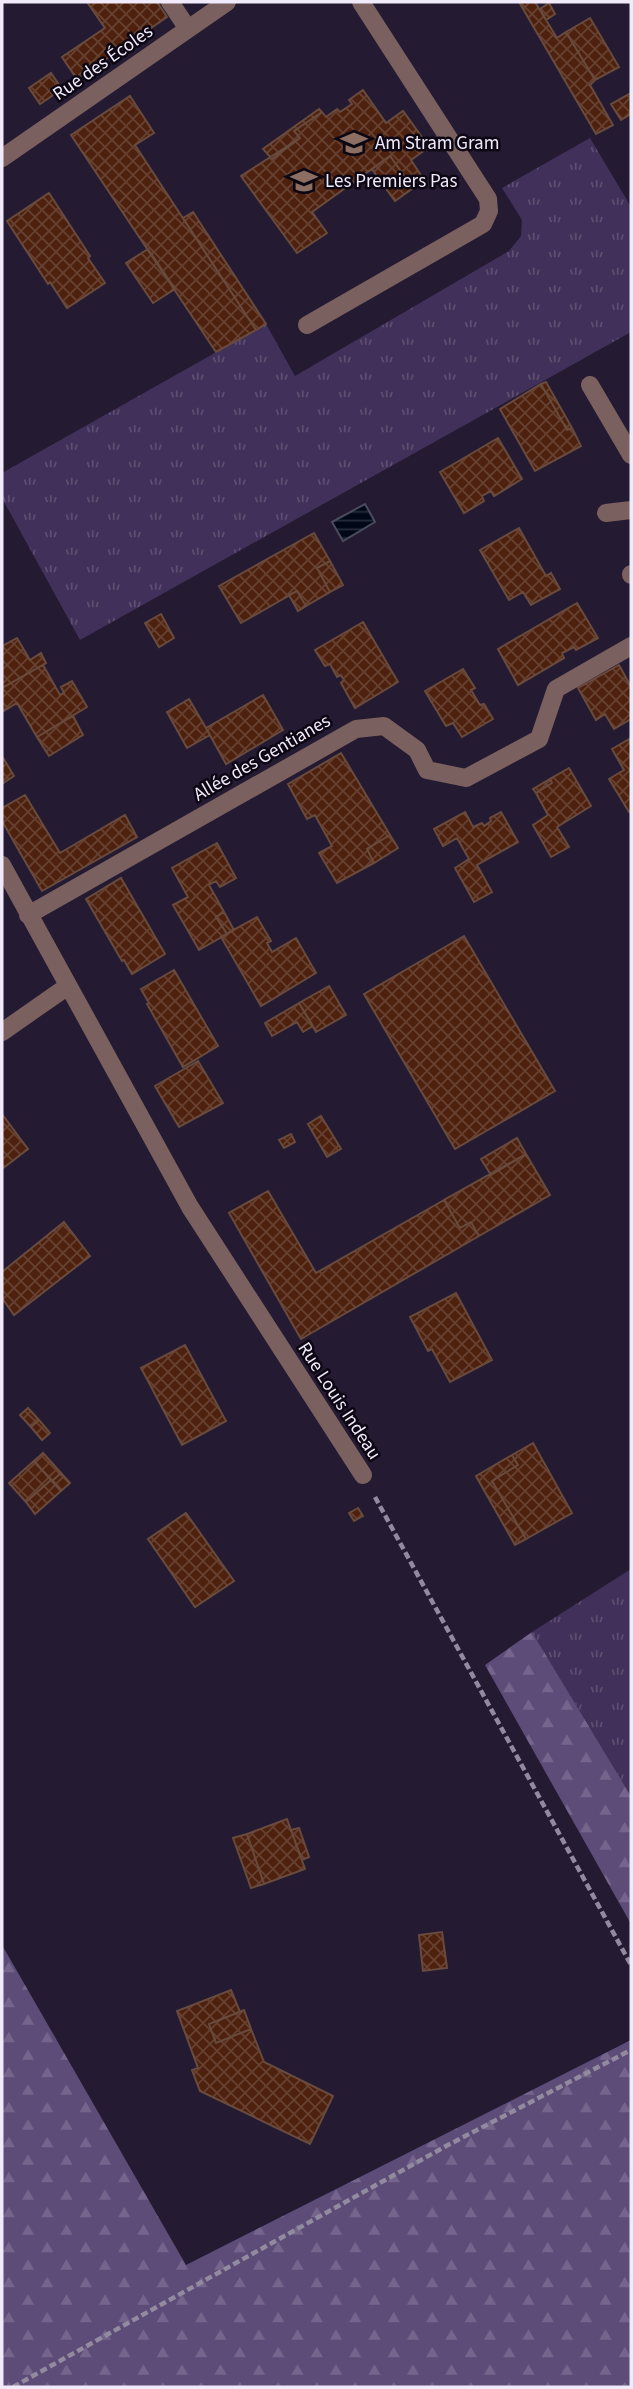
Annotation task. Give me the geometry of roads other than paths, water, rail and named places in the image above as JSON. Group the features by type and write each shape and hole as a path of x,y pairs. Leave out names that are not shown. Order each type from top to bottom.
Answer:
{"street":[{"path":"170,2 188,29"},
{"name":"Rue des Écoles","path":"2,158 228,2"},
{"path":"307,324 484,224 489,211 488,199 361,2"},
{"path":"590,385 631,455"},
{"path":"606,513 631,510"},
{"name":"Allée des Gentianes","path":"28,915 356,729 384,726 417,750 427,769 466,778 539,738 556,689 631,646"},
{"name":"Rue Louis Indeau","path":"2,865 190,1207 363,1475"},
{"path":"2,1032 68,986"}],"water":[{"path":"365,504 375,522 343,541 332,522"}],"place":[{"name":"Am Stram Gram","path":"354,143"},
{"name":"Les Premiers Pas","path":"304,181"}]}
